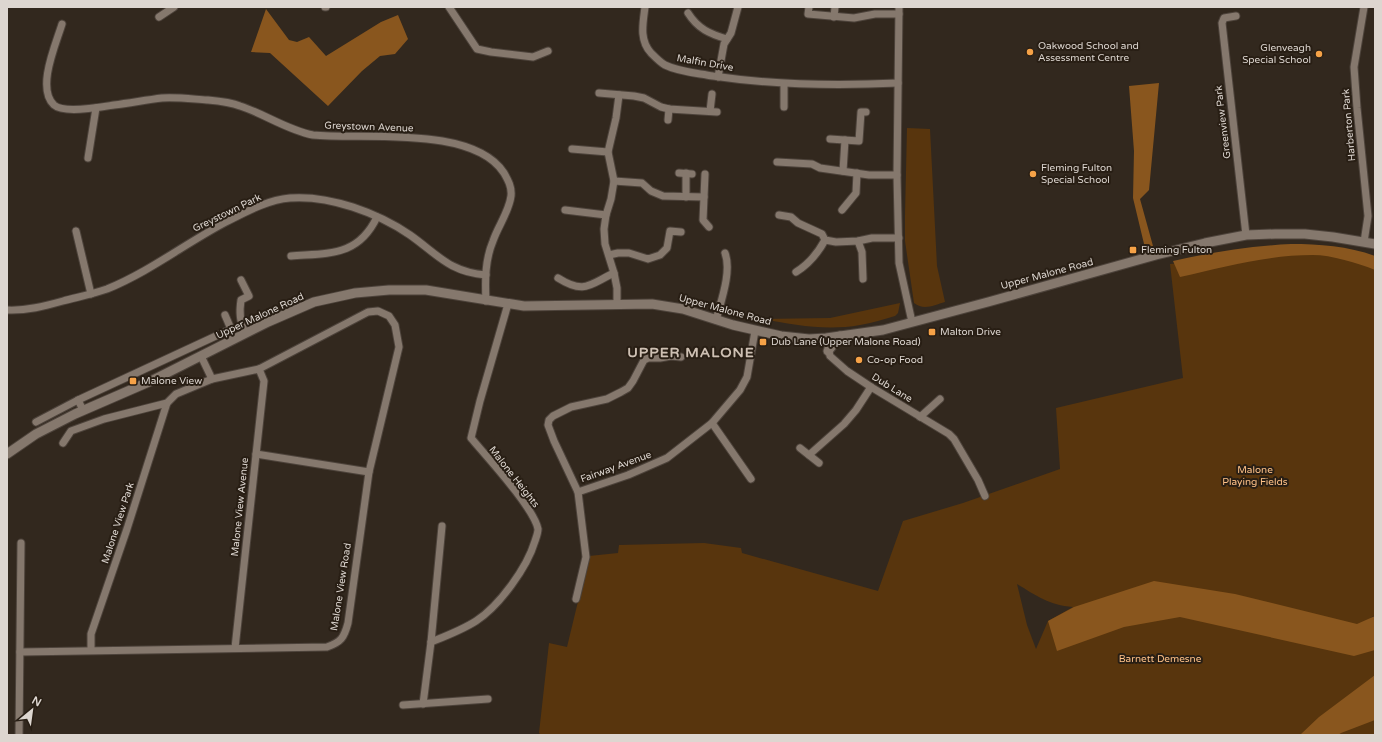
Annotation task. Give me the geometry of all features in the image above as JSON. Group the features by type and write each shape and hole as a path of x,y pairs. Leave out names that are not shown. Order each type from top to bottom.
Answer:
{"main road":[{"name":"Upper Malone Road","path":"7,454 36,434 83,410 151,381 268,322 314,302 355,293 389,290 426,290 486,301 524,306 547,307 652,304 668,306 755,331 809,339 875,331 1156,255 1246,235 1305,234 1375,244"},
{"path":"828,350 840,336"}],"street":[{"path":"160,17 174,7"},
{"path":"449,7 477,49 533,57 548,51"},
{"name":"Malfin Drive","path":"645,7 642,36 650,53 664,65 676,69 718,77 784,84 836,85 898,83"},
{"path":"718,77 724,44 731,33 738,7"},
{"path":"809,7 808,14 854,18 899,10 897,175 899,263 912,322"},
{"path":"834,17 835,7"},
{"name":"Harberton Park","path":"1364,7 1354,67 1368,216 1364,242"},
{"path":"688,13 693,22 705,31 727,39"},
{"name":"Greenview Park","path":"1236,16 1224,18 1222,23 1246,235"},
{"name":"Greystown Avenue","path":"62,24 47,72 46,83 49,98 52,103 61,108 96,108 162,98 222,102 256,111 299,132 313,135 434,139 479,152 502,170 511,189 508,207 487,256 486,301"},
{"path":"784,84 784,107"},
{"path":"599,93 644,98 660,107 669,109 714,111 712,94"},
{"path":"617,305 617,288 605,244 604,229 614,181 608,152 616,118 619,95"},
{"path":"88,158 96,108"},
{"path":"668,120 669,109"},
{"path":"830,139 859,141 861,112 866,112"},
{"path":"843,171 845,140"},
{"path":"575,147 608,152"},
{"path":"777,162 812,164 820,168 869,175 897,175"},
{"path":"685,173 686,197"},
{"path":"842,210 856,193 857,173"},
{"path":"705,174 703,220 709,227"},
{"path":"614,181 642,183 651,191 663,196 704,197"},
{"name":"Greystown Park","path":"7,310 35,308 107,289 128,279 239,215 272,202 291,198 329,200 344,204 377,217 398,227 446,263 459,270 486,275"},
{"path":"569,208 606,215"},
{"path":"779,215 791,217 798,223 822,234 825,240"},
{"path":"291,256 330,254 339,252 357,243 363,238 373,226 377,217"},
{"path":"76,231 91,294"},
{"path":"609,255 629,253 648,259 660,255 667,248 670,232 681,232"},
{"path":"825,240 836,242 858,241 872,238 899,238"},
{"path":"796,272 806,266 815,256 825,240"},
{"path":"858,241 862,252 863,279"},
{"path":"716,320 724,290 728,260 725,253"},
{"path":"558,278 575,286 583,287 591,286 614,273"},
{"path":"241,280 249,296 241,300 239,312 245,333"},
{"name":"Malone Heights","path":"431,642 462,629 477,620 492,608 516,579 534,546 538,530 533,517 520,498 472,438 480,401 508,304"},
{"name":"Malone View Road","path":"20,652 326,647 338,643 345,634 369,472 399,347 396,325 389,316 378,311 368,312 259,369"},
{"name":"Upper Malone Road","path":"36,422 78,400 231,329 225,315"},
{"name":"Fairway Avenue","path":"578,492 628,475 667,458 712,424 740,390 747,377 755,331"},
{"path":"826,338 828,350"},
{"name":"Dub Lane","path":"828,350 834,360 871,387 920,418 949,434 954,439 978,480 984,496"},
{"path":"201,356 212,379"},
{"path":"576,600 586,557 578,492 554,441 548,425 550,420 553,416 571,407 607,400 628,388 644,360 648,358 671,356 680,357"},
{"path":"63,443 71,431 104,419 167,403 176,394 212,379 259,369"},
{"name":"Malone View Avenue","path":"235,648 264,381 259,369"},
{"path":"809,455 844,424 856,410 871,387"},
{"path":"920,418 940,399"},
{"path":"78,400 83,410"},
{"name":"Malone View Park","path":"91,650 91,634 127,529 167,403"},
{"path":"712,424 751,479"},
{"path":"800,448 819,463"},
{"path":"256,454 369,472"},
{"path":"422,704 431,642 442,526"},
{"path":"19,735 21,543"},
{"path":"403,705 488,699"}],"green space":[{"path":"907,128 930,129 937,266 945,302 929,307 922,307 914,303 905,241"},
{"name":"Malone Playing Fields","path":"1339,249 1375,264 1375,615 1369,619 1375,616 1375,735 541,735 539,733 549,643 567,647 589,556 618,553 619,545 704,543 741,548 742,553 878,591 903,521 963,503 1060,469 1056,408 1183,378 1170,264","holes":["1017,584 1050,602 1073,607 1048,621 1036,649 1027,625"]},
{"path":"900,303 898,313 895,316 848,327 811,326 762,319 830,318"}],"shaded area":[{"path":"266,9 289,40 297,42 309,37 326,56 381,22 398,15 408,39 395,54 380,56 362,71 328,106 270,53 251,52"},
{"path":"1159,83 1149,190 1140,199 1153,246 1145,248 1133,198 1134,151 1129,86"},
{"path":"1291,244 1333,246 1375,256 1375,270 1353,262 1328,256 1313,255 1262,259 1180,277 1173,261 1232,250"},
{"path":"1154,581 1235,594 1357,624 1375,616 1375,650 1354,656 1180,617 1124,627 1057,651 1048,621 1074,607"},
{"path":"1375,675 1375,720 1338,735 1300,735 1319,717"}],"place":[{"name":"Oakwood School and Assessment Centre","path":"1030,52"},
{"name":"Glenveagh Special School","path":"1319,54"},
{"name":"Fleming Fulton Special School","path":"1033,174"},
{"name":"Fleming Fulton","path":"1133,250"},
{"name":"Malton Drive","path":"932,332"},
{"name":"Dub Lane (Upper Malone Road)","path":"763,342"},
{"name":"Co-op Food","path":"859,360"},
{"name":"Malone View","path":"133,381"}],"district":[{"name":"UPPER MALONE","path":"691,352"}],"park label":[{"name":"Barnett Demesne","path":"1160,659"}]}
